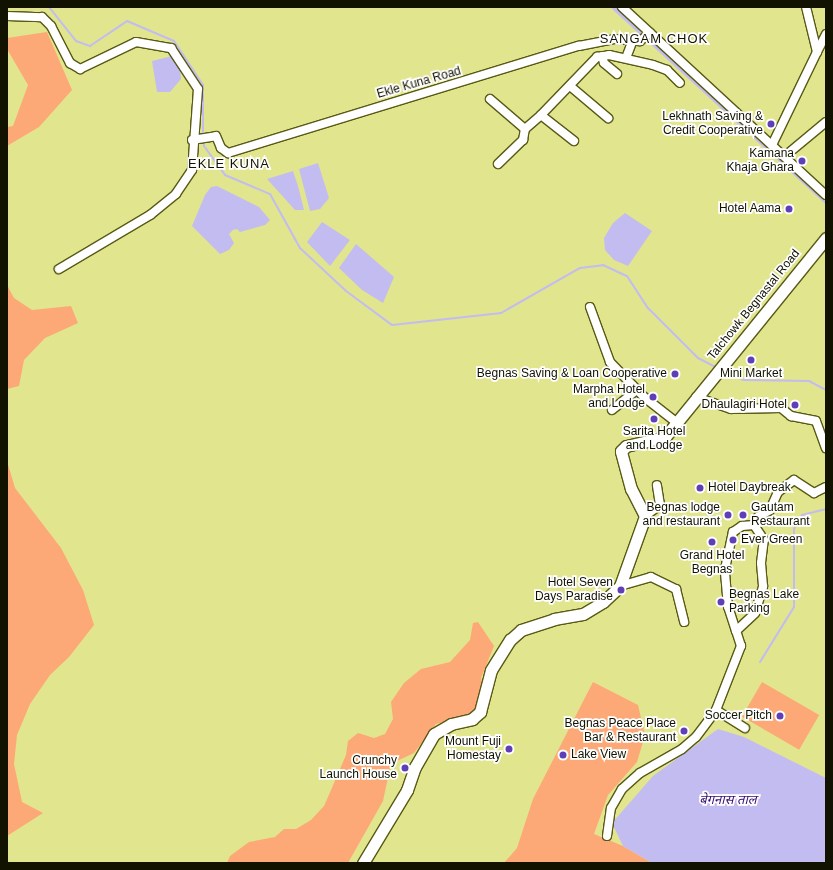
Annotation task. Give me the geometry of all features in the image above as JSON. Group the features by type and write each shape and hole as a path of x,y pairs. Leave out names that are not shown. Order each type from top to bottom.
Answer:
{"main road":[{"name":"Talchowk Begnastal Road","path":"645,516 631,489 621,451 626,446 664,437 730,354 826,238"},
{"path":"363,863 407,790 415,767 434,734 451,724 472,719 480,712 490,670 510,640 521,630 554,619 583,614 603,602 620,586 645,516"}],"street":[{"path":"622,7 826,195"},
{"path":"806,7 818,52"},
{"path":"7,16 42,17 52,26 70,63 80,69 136,42 171,48 198,89 192,140 192,170 176,194 150,215 59,269"},
{"path":"626,58 637,40 650,33"},
{"path":"772,145 826,34"},
{"name":"Ekle Kuna Road","path":"192,140 216,136 221,148 228,153 579,46 614,38 637,40"},
{"path":"602,56 604,63 617,74"},
{"path":"498,164 523,140 525,129 570,86 592,60 602,56 626,58 667,70 680,84"},
{"path":"570,86 608,118"},
{"path":"490,99 525,129"},
{"path":"541,115 574,141"},
{"path":"785,156 826,122"},
{"path":"590,307 610,362 676,422"},
{"path":"612,410 638,389"},
{"path":"696,397 731,409 780,408 791,416 816,421 826,448"},
{"path":"754,525 758,517 770,510 778,492 794,480 814,494 826,487"},
{"path":"645,516 660,505 657,485"},
{"path":"736,631 755,614 763,586 761,562 764,540 754,525"},
{"path":"607,836 610,808 622,789 640,773 682,749 696,737 716,710 741,646 728,607 725,569 732,532 742,526 754,525"},
{"path":"620,586 652,577 676,589 684,622"},
{"path":"716,710 744,728"}],"shaded area":[{"path":"47,32 72,90 39,127 7,146 7,127 13,126 28,85 7,49 7,38"},
{"path":"7,285 14,298 32,310 71,306 78,323 45,338 24,360 19,386 7,389"},
{"path":"7,461 15,488 61,548 83,590 94,625 69,657 50,675 30,704 17,735 14,764 22,802 43,813 7,836"},
{"path":"478,622 494,646 481,678 484,689 481,701 471,715 436,724 414,753 397,761 390,768 383,801 348,863 227,863 230,856 249,842 275,837 284,829 296,829 311,820 324,806 346,755 348,741 358,733 374,738 385,734 393,719 391,702 404,683 421,669 450,662 470,640 473,623"},
{"path":"593,682 638,705 645,735 637,762 608,795 594,834 623,846 652,863 504,863 517,848 533,799"},
{"name":"Soccer Pitch","path":"762,682 819,715 799,750 742,717"}],"water":[{"path":"172,56 180,67 181,79 170,92 157,92 152,61"},
{"path":"318,163 329,198 320,209 310,211 299,169"},
{"path":"293,171 304,210 295,210 267,179"},
{"path":"217,186 259,207 270,220 265,225 240,232 237,229 233,230 229,234 234,243 229,250 220,254 192,226 205,195 211,187"},
{"path":"625,213 652,231 628,266 614,260 605,250 604,238 613,223"},
{"path":"322,222 350,240 330,266 307,242"},
{"path":"356,244 394,277 383,303 362,290 339,268"},
{"name":"बेगनास ताल","path":"718,729 744,737 826,778 826,863 652,863 623,846 612,823 653,776"}],"waterway":[{"path":"49,7 76,41 90,46 127,21 174,41 203,85 203,136"},
{"path":"615,7 826,200"},
{"path":"204,140 204,146 225,175 270,194 300,248 346,291 392,325 501,313 580,268 603,265 627,276 648,308 698,358 716,367"},
{"path":"724,370 744,380 809,381 826,390"},
{"path":"760,662 794,607 794,529 802,515 826,509"}],"place":[{"name":"Lekhnath Saving & Credit Cooperative","path":"771,124"},
{"name":"Kamana Khaja Ghara","path":"802,161"},
{"name":"Hotel Aama","path":"789,209"},
{"name":"Mini Market","path":"751,360"},
{"name":"Begnas Saving & Loan Cooperative","path":"675,374"},
{"name":"Marpha Hotel and Lodge","path":"653,397"},
{"name":"Dhaulagiri Hotel","path":"795,405"},
{"name":"Sarita Hotel and Lodge","path":"654,419"},
{"name":"Hotel Daybreak","path":"700,488"},
{"name":"Begnas lodge and restaurant","path":"728,515"},
{"name":"Gautam Restaurant","path":"743,515"},
{"name":"Ever Green","path":"733,540"},
{"name":"Grand Hotel Begnas","path":"712,542"},
{"name":"Hotel Seven Days Paradise","path":"621,590"},
{"name":"Begnas Lake Parking","path":"721,602"},
{"name":"Soccer Pitch","path":"780,716"},
{"name":"Begnas Peace Place Bar & Restaurant","path":"684,731"},
{"name":"Mount Fuji Homestay","path":"509,749"},
{"name":"Lake View","path":"563,755"},
{"name":"Crunchy Launch House","path":"405,768"}],"district":[{"name":"SANGAM CHOK","path":"654,39"},
{"name":"EKLE KUNA","path":"229,164"}]}
